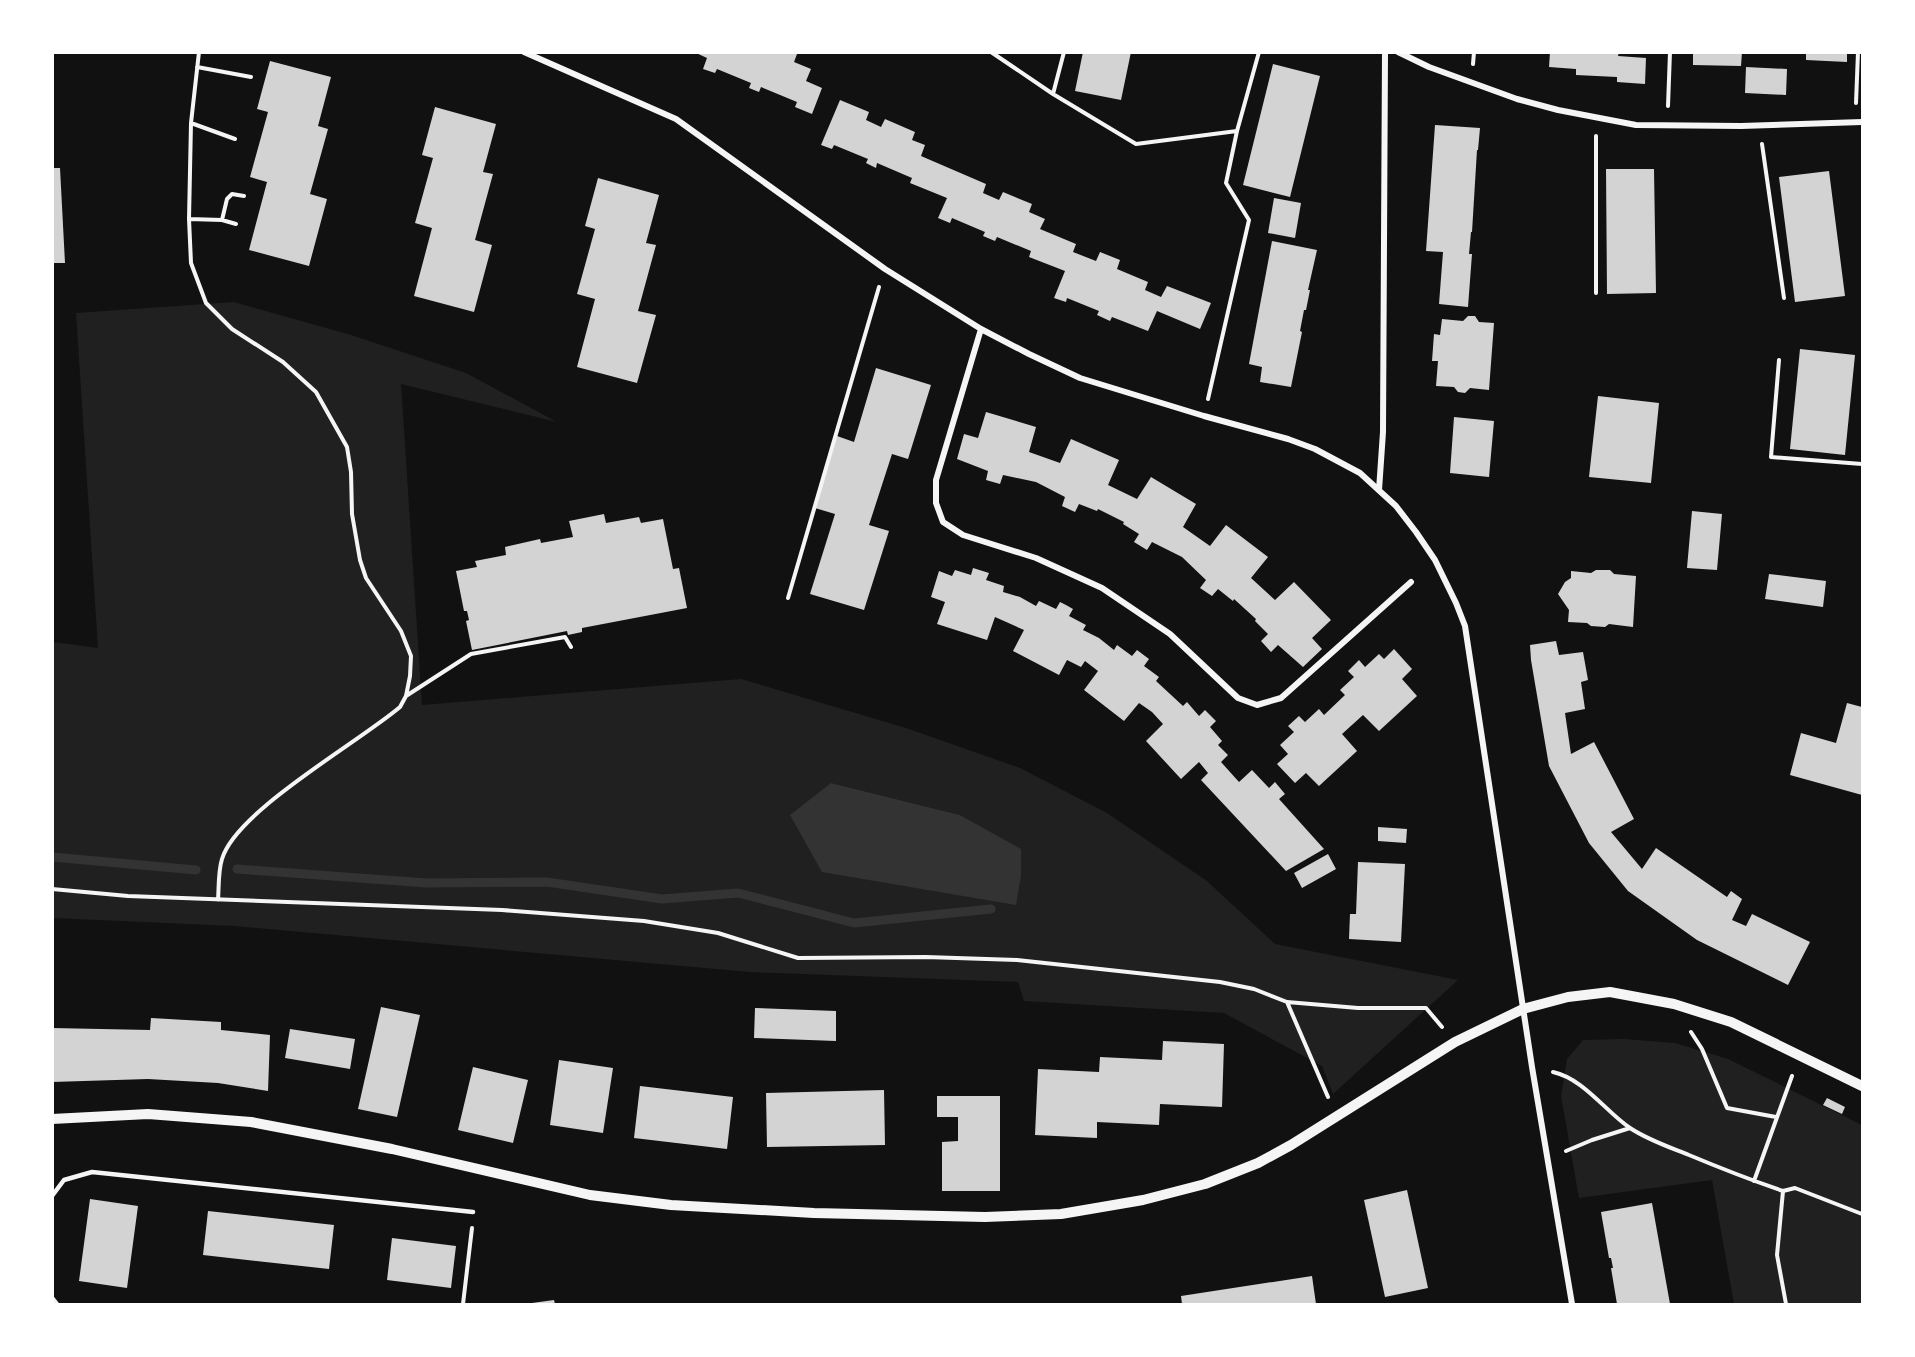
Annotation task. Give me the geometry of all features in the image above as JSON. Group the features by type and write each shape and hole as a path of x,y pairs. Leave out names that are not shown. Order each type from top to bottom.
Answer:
{"street":[{"path":"524,52 676,119 885,269 981,329 1029,354 1080,378 1315,449 1360,473 1396,506 1435,560 1465,626 1523,1010 1572,1305"},
{"path":"1379,490 1383,432 1384,52"},
{"path":"1398,52 1429,67 1517,99 1636,125 1859,122"},
{"path":"981,329 936,480 936,504 943,522 963,535 1036,558 1102,588 1170,634 1238,698 1257,705 1281,698 1411,582"},
{"path":"52,1119 148,1114 251,1122 392,1149 590,1195 671,1205 814,1213 985,1217 1061,1214 1143,1200 1204,1184 1258,1163 1291,1145 1455,1042 1523,1010 1568,997 1610,992 1674,1004 1731,1022 1863,1086"},
{"path":"52,1299 56,1305"}],"lane":[{"path":"52,1196 64,1180 92,1172 473,1212"}],"path":[{"path":"199,52 191,123 189,219 191,263 206,303 232,329 283,362 316,392 347,447 351,472 352,513 360,560 366,578 401,631 411,656 406,696 400,707 255,814 229,842 222,858 218,900"},
{"path":"991,52 1053,94 1136,144 1237,131"},
{"path":"1053,94 1064,52"},
{"path":"1204,416 1249,220 1226,183 1237,131 1259,52"},
{"path":"1667,125 1670,52"},
{"path":"1858,52 1859,122"},
{"path":"197,67 251,77"},
{"path":"1596,117 1596,293"},
{"path":"191,123 235,139"},
{"path":"1760,125 1784,298"},
{"path":"222,220 227,199 232,195 244,196"},
{"path":"189,219 222,220 236,224"},
{"path":"788,598 885,269"},
{"path":"1779,360 1770,457 1863,464"},
{"path":"406,696 471,654 565,637 571,647"},
{"path":"52,889 128,896 502,910 644,921 718,933 798,958 926,957 1017,960 1220,982 1254,989 1287,1002 1358,1008 1426,1008 1455,1042"},
{"path":"1287,1002 1337,1117"},
{"path":"1674,1004 1702,1049 1727,1108 1776,1117"},
{"path":"1754,1181 1800,1056"},
{"path":"1532,1067 1563,1074 1630,1128 1649,1139 1754,1181 1783,1191 1796,1188 1863,1214"},
{"path":"1548,1160 1592,1140 1630,1128"},
{"path":"1783,1191 1777,1255 1786,1305"},
{"path":"463,1305 473,1212"}],"shaded area":[{"path":"234,302 351,335 466,373 557,422 401,384 422,705 741,679 906,728 1020,768 1107,813 1207,881 1275,944 1458,980 1333,1094 1322,1066 1224,1013 1024,1001 1018,982 750,972 234,926 53,918 53,642 98,648 76,313","holes":["831,783 960,815 1020,849"]},
{"path":"831,783 960,815 1021,849 1021,876 1016,905 822,872 790,815"},
{"path":"1624,1039 1675,1043 1728,1059 1862,1125 1862,1304 1734,1304 1712,1180 1579,1198 1561,1096 1567,1059 1583,1040"}],"building":[{"path":"694,52 793,52 797,54 794,62 811,69 806,81 822,88 812,114 795,107 797,102 761,87 759,92 749,88 751,83 717,69 715,73 703,69 707,58"},
{"path":"1083,52 1131,52 1121,100 1075,91"},
{"path":"1550,52 1619,52 1618,56 1646,58 1645,84 1617,82 1617,77 1576,75 1576,69 1549,67"},
{"path":"1693,52 1742,52 1741,66 1693,65"},
{"path":"1806,52 1847,52 1847,62 1806,60"},
{"path":"270,61 331,77 318,126 328,129 310,194 327,199 309,266 249,250 267,182 250,177 268,112 257,109"},
{"path":"1273,64 1320,76 1290,197 1243,185"},
{"path":"1746,67 1787,69 1786,95 1745,93"},
{"path":"840,100 869,112 866,120 881,127 885,119 915,132 912,140 925,145 921,156 986,184 983,193 999,200 1003,192 1032,204 1029,212 1045,219 1040,229 1076,244 1073,252 1096,261 1100,252 1120,260 1117,269 1148,282 1145,290 1161,297 1167,286 1211,303 1200,329 1157,311 1148,331 1112,317 1110,321 1097,315 1099,311 1067,298 1066,302 1054,298 1065,271 1029,257 1031,251 997,237 995,241 983,236 985,232 952,218 950,223 938,218 947,198 910,183 912,178 877,163 876,168 866,163 868,159 834,145 832,149 821,145"},
{"path":"435,107 496,124 483,172 493,174 475,240 492,245 474,312 414,296 432,228 415,223 433,158 422,155"},
{"path":"1435,125 1480,128 1469,254 1472,254 1468,307 1439,304 1443,252 1426,251"},
{"path":"52,168 60,168 65,263 52,263"},
{"path":"1606,169 1654,169 1656,293 1607,294"},
{"path":"1829,171 1845,296 1795,302 1779,177"},
{"path":"598,178 659,195 646,243 656,245 638,311 656,315 637,383 577,367 595,299 577,294 595,229 585,226"},
{"path":"1274,198 1301,203 1295,238 1268,233"},
{"path":"1272,241 1317,250 1291,387 1260,382 1262,367 1249,364"},
{"path":"1468,316 1475,316 1479,322 1494,323 1489,390 1470,388 1465,393 1458,392 1454,387 1436,386 1438,361 1432,361 1434,334 1440,335 1442,319 1463,321"},
{"path":"1800,349 1855,355 1845,455 1790,449"},
{"path":"876,368 931,385 908,459 892,454 869,525 889,531 864,610 810,594 835,514 815,508 837,436 854,442"},
{"path":"1598,396 1659,403 1651,483 1589,477"},
{"path":"986,412 1036,427 1029,452 1060,463 1071,439 1119,460 1108,485 1137,499 1151,477 1196,504 1183,527 1210,546 1226,525 1268,557 1251,578 1275,600 1294,582 1331,620 1312,638 1322,649 1303,667 1278,645 1271,652 1261,641 1268,634 1255,621 1256,619 1234,599 1233,601 1218,589 1212,596 1200,588 1206,580 1182,557 1152,542 1147,550 1134,542 1139,534 1123,524 1124,522 1098,509 1097,511 1079,504 1075,512 1062,506 1065,497 1036,482 1003,475 1000,484 986,480 988,471 957,459 964,434 978,438"},
{"path":"1454,417 1494,421 1489,477 1450,473"},
{"path":"1692,511 1722,514 1717,570 1687,568"},
{"path":"604,514 606,523 639,517 641,523 663,519 673,569 679,568 687,608 582,628 582,632 568,635 567,631 472,650 466,621 469,620 467,611 464,611 456,571 477,567 475,561 506,555 505,547 540,539 541,543 573,537 569,521"},
{"path":"973,568 989,573 986,580 1004,586 1003,592 1020,597 1036,606 1039,601 1056,609 1060,602 1066,605 1073,609 1069,616 1086,625 1083,630 1099,638 1114,650 1117,645 1132,656 1137,650 1149,659 1144,666 1159,677 1156,681 1183,706 1187,702 1199,716 1205,710 1216,721 1210,727 1222,741 1218,745 1228,755 1221,762 1239,782 1252,770 1269,788 1275,782 1285,794 1279,799 1324,849 1286,871 1201,780 1208,773 1199,762 1181,779 1146,741 1163,724 1152,712 1139,703 1124,721 1084,690 1098,671 1085,661 1081,667 1067,660 1059,675 1013,651 1024,630 995,617 987,640 937,624 945,602 931,597 939,571 952,576 955,570 971,575"},
{"path":"1596,570 1610,570 1614,574 1636,576 1633,627 1609,624 1605,627 1591,626 1587,623 1568,622 1569,610 1558,594 1565,582 1571,578 1571,571 1591,573"},
{"path":"1769,574 1826,581 1823,607 1765,599"},
{"path":"1556,641 1559,655 1583,652 1588,680 1581,682 1585,709 1565,713 1571,754 1594,742 1634,819 1611,832 1642,869 1656,848 1727,897 1731,891 1742,899 1732,920 1746,926 1752,914 1810,942 1788,985 1697,940 1628,891 1589,843 1549,766 1531,660 1530,645"},
{"path":"1394,649 1412,669 1402,679 1417,696 1379,731 1363,715 1342,734 1357,751 1319,786 1306,773 1295,783 1277,764 1288,754 1280,745 1294,732 1288,726 1299,716 1305,722 1319,709 1324,715 1345,695 1340,690 1354,677 1348,671 1359,660 1365,667 1379,654 1384,659"},
{"path":"1847,703 1862,707 1862,795 1790,775 1801,733 1836,743"},
{"path":"1378,827 1407,829 1406,843 1378,841"},
{"path":"1328,854 1336,869 1302,888 1294,873"},
{"path":"1358,862 1405,864 1401,942 1349,939 1350,914 1356,914"},
{"path":"381,1007 420,1015 397,1117 358,1109"},
{"path":"755,1008 836,1011 836,1041 754,1038"},
{"path":"151,1018 221,1022 221,1030 270,1035 268,1091 218,1083 148,1079 52,1082 52,1028 150,1030"},
{"path":"290,1029 355,1039 350,1069 285,1058"},
{"path":"1163,1041 1224,1044 1222,1107 1160,1104 1159,1125 1097,1122 1097,1138 1035,1135 1038,1069 1099,1072 1100,1057 1162,1060"},
{"path":"559,1060 613,1068 603,1133 550,1125"},
{"path":"473,1067 528,1080 513,1143 458,1130"},
{"path":"640,1086 733,1097 727,1149 634,1138"},
{"path":"884,1090 885,1145 767,1147 766,1093"},
{"path":"937,1096 1000,1096 1000,1191 942,1191 942,1142 958,1141 958,1117 937,1117"},
{"path":"1827,1098 1845,1107 1842,1114 1823,1105"},
{"path":"1407,1190 1428,1288 1385,1297 1364,1200"},
{"path":"90,1199 138,1206 127,1288 79,1281"},
{"path":"1652,1203 1670,1304 1617,1304 1611,1268 1613,1268 1611,1258 1609,1258 1601,1212"},
{"path":"208,1211 334,1225 329,1269 203,1255"},
{"path":"392,1238 456,1246 451,1288 387,1280"},
{"path":"1312,1276 1316,1304 1182,1304 1181,1296"},
{"path":"554,1300 555,1304 532,1304 532,1303"}],"waterway":[{"path":"52,857 196,870"},
{"path":"237,869 427,883 547,882 662,899 738,893 854,923 991,909"}]}
